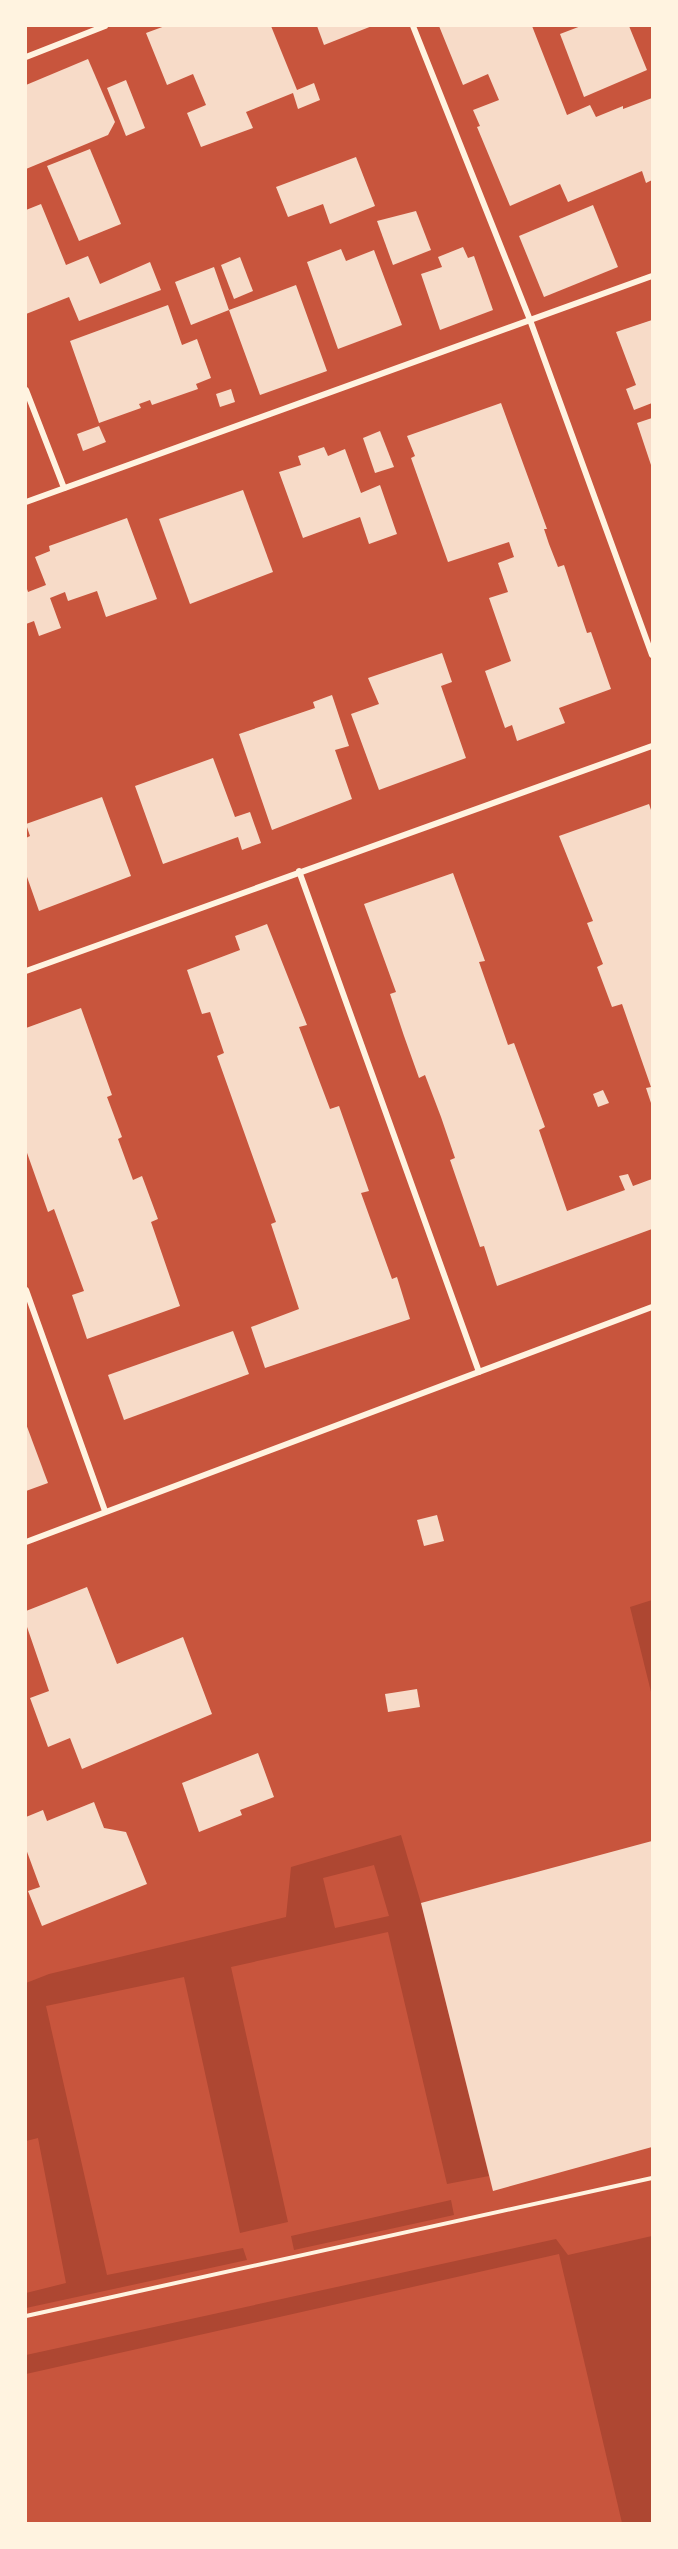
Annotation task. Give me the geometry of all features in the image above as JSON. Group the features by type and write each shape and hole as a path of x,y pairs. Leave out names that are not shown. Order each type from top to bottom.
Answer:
{"street":[{"path":"26,57 105,26"},
{"path":"413,26 530,320 652,655"},
{"path":"26,502 652,276"},
{"path":"26,390 64,488"},
{"path":"26,971 652,746"},
{"path":"299,872 479,1372"},
{"path":"26,1290 105,1511"},
{"path":"26,1542 652,1307"}],"path":[{"path":"26,2316 652,2178"}],"shaded area":[{"path":"652,1600 652,1696 630,1607"},
{"path":"401,1835 421,1903 489,2176 447,2184 388,1932 231,1967 288,2222 240,2233 184,1977 46,2006 107,2275 243,2248 247,2260 26,2308 26,2293 66,2283 38,2138 26,2141 26,1983 49,1974 286,1917 291,1867","holes":["374,1865 389,1916 335,1928 323,1878"]},
{"path":"451,2200 454,2215 294,2250 291,2236"},
{"path":"652,2236 652,2523 622,2523 559,2254 26,2374 26,2355 556,2239 568,2255"}],"building":[{"path":"165,26 271,26 297,90 314,83 320,100 298,109 293,93 246,112 253,128 201,147 187,113 206,105 193,74 167,85 146,33"},
{"path":"317,26 372,26 324,45"},
{"path":"439,26 532,26 567,115 590,105 596,117 652,98 652,180 646,183 642,171 568,202 560,184 510,206 477,127 480,126 473,110 499,100 488,74 463,85"},
{"path":"581,26 629,26 647,70 584,97 560,34"},
{"path":"88,59 115,122 108,135 26,169 26,85"},
{"path":"126,80 145,128 126,136 107,88"},
{"path":"90,149 121,224 79,241 47,166"},
{"path":"356,157 375,206 330,224 323,204 288,217 276,187"},
{"path":"41,204 66,265 88,256 100,284 150,262 161,290 79,321 69,297 26,314 26,210"},
{"path":"593,205 618,267 544,297 519,236"},
{"path":"416,211 431,250 393,265 377,221"},
{"path":"463,247 468,258 474,256 493,310 440,330 421,274 442,267 438,257"},
{"path":"341,249 346,261 374,250 402,325 338,349 307,262"},
{"path":"240,257 253,291 234,299 221,265"},
{"path":"214,267 229,310 191,325 175,282"},
{"path":"296,285 327,371 260,395 229,310"},
{"path":"168,305 182,345 197,339 211,378 196,384 198,389 152,405 150,400 139,404 141,408 99,423 70,341"},
{"path":"652,320 652,403 634,410 626,389 636,385 616,332"},
{"path":"231,389 235,402 220,407 216,394"},
{"path":"501,403 547,529 544,529 549,544 558,567 564,565 587,633 591,632 611,689 559,708 565,723 517,741 512,725 505,728 485,671 511,661 489,598 508,592 498,563 514,557 509,542 448,562 411,458 415,456 407,436"},
{"path":"652,418 652,468 637,423"},
{"path":"99,426 106,442 83,451 77,434"},
{"path":"380,431 394,467 375,473 363,438"},
{"path":"324,447 328,456 345,449 361,493 380,485 397,534 369,544 360,517 303,538 279,472 301,465 298,456"},
{"path":"243,490 273,572 190,604 159,519"},
{"path":"127,518 157,599 106,617 97,591 68,601 65,592 50,598 61,628 39,636 34,621 26,624 26,586 28,592 46,585 35,557 50,551 49,546"},
{"path":"442,653 452,682 441,686 466,758 379,790 351,714 379,704 368,678"},
{"path":"332,695 349,746 335,750 352,799 272,830 239,734 315,708 313,702"},
{"path":"213,758 235,817 250,812 261,843 242,850 238,837 163,864 135,786"},
{"path":"102,797 131,876 39,911 26,874 26,838 30,836 26,824"},
{"path":"649,804 652,813 652,1106 646,1088 651,1087 622,1004 612,1007 597,967 603,964 587,923 593,921 559,836"},
{"path":"453,873 485,961 479,962 508,1045 514,1043 545,1127 539,1130 567,1211 625,1190 619,1176 628,1174 633,1186 652,1179 652,1229 497,1286 484,1246 480,1247 450,1160 455,1158 441,1117 425,1075 419,1078 404,1036 390,994 396,992 364,904"},
{"path":"267,924 307,1025 299,1027 330,1109 339,1106 369,1191 361,1193 392,1279 397,1277 410,1319 265,1368 251,1327 299,1309 271,1224 276,1222 217,1056 224,1053 210,1012 202,1014 187,970 240,950 235,936"},
{"path":"81,1008 112,1095 107,1097 122,1137 118,1139 133,1180 142,1176 158,1219 151,1222 180,1306 87,1339 72,1295 84,1291 54,1209 48,1212 26,1150 26,1028"},
{"path":"603,1090 609,1103 598,1107 593,1094"},
{"path":"233,1331 249,1374 124,1420 108,1375"},
{"path":"26,1424 48,1483 26,1491"},
{"path":"437,1515 444,1541 424,1546 417,1520"},
{"path":"87,1587 117,1664 183,1637 212,1714 82,1769 70,1738 48,1747 30,1698 49,1691 26,1624 26,1611"},
{"path":"417,1689 420,1707 388,1712 385,1694"},
{"path":"258,1753 274,1797 240,1810 242,1815 199,1832 182,1783"},
{"path":"94,1802 104,1828 126,1832 147,1884 42,1926 28,1891 40,1887 26,1849 26,1817 43,1810 47,1821"},
{"path":"652,1841 652,2147 493,2191 421,1903"}]}
